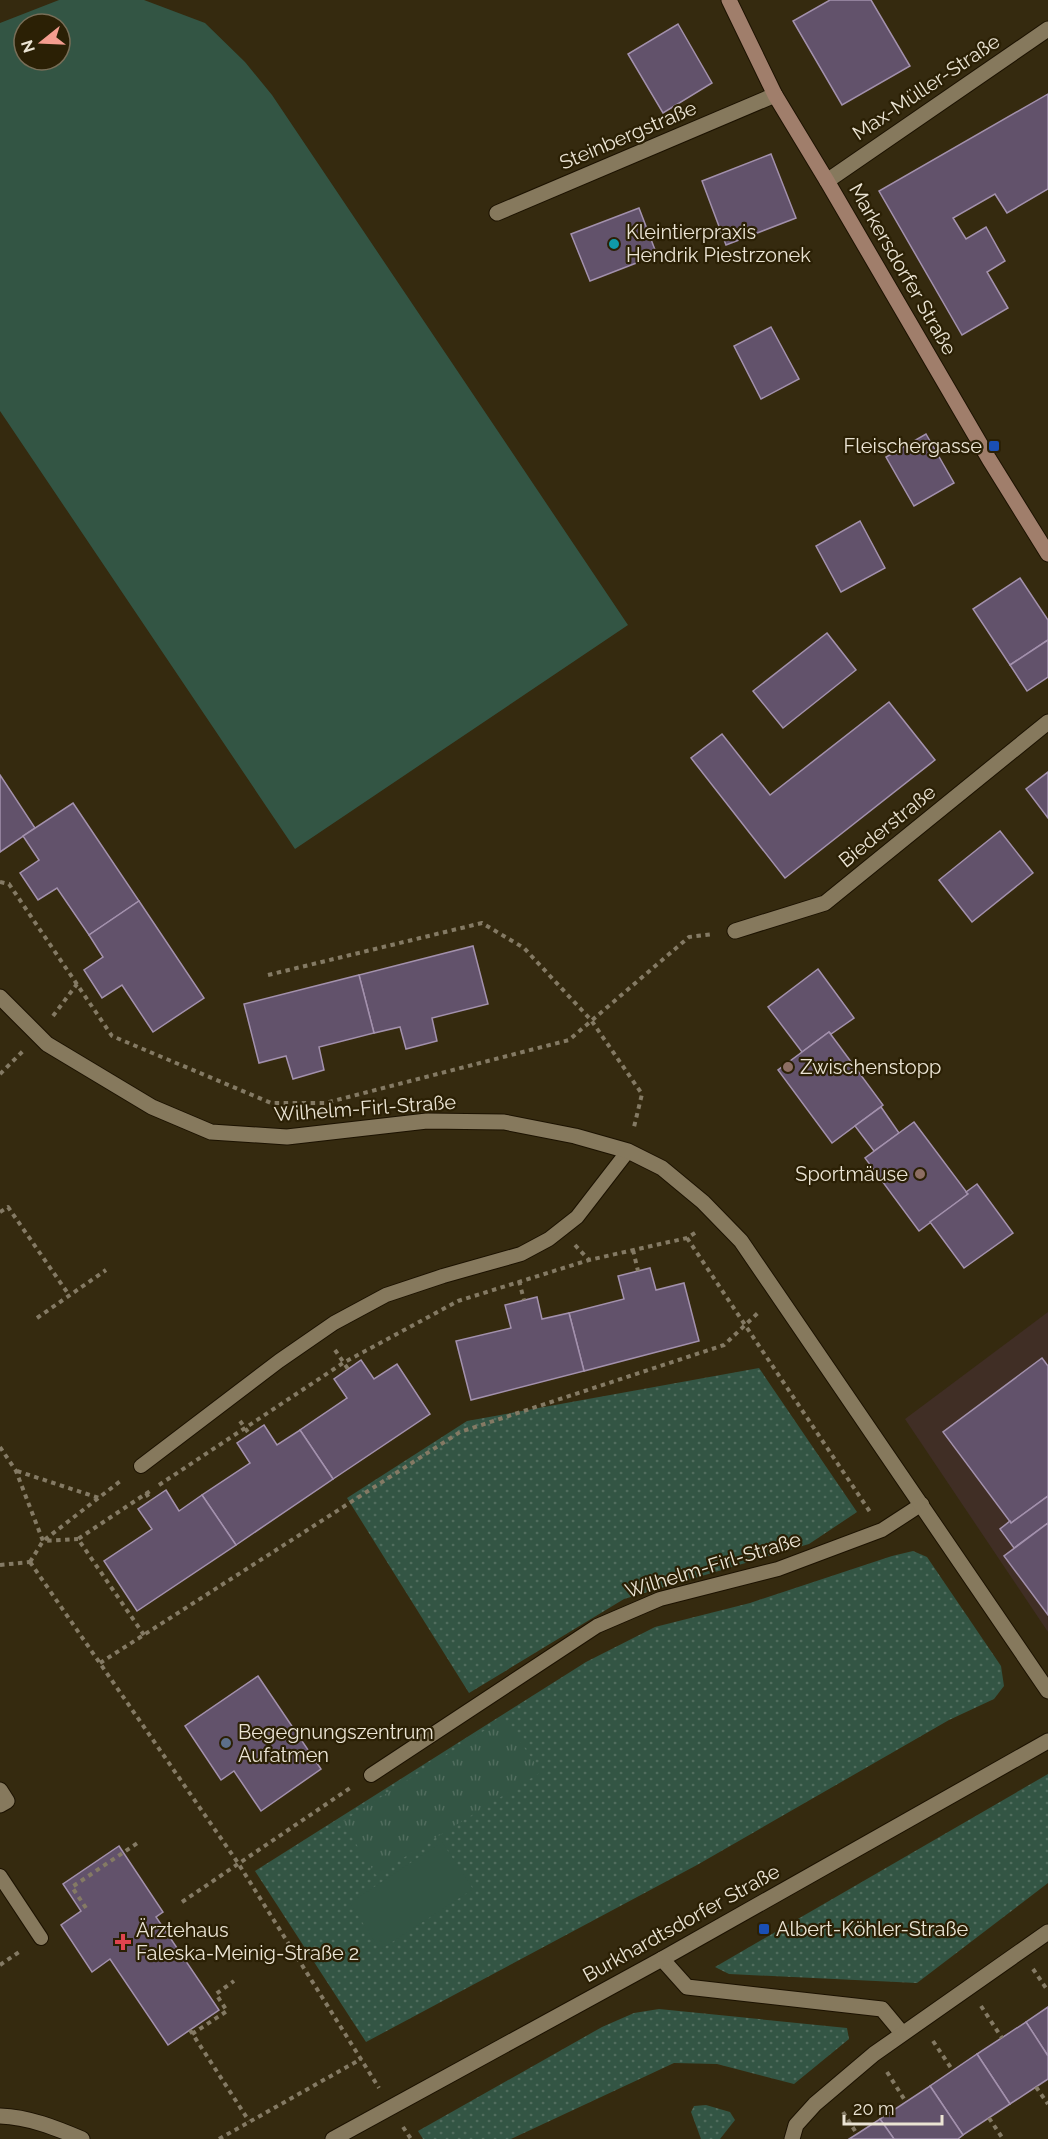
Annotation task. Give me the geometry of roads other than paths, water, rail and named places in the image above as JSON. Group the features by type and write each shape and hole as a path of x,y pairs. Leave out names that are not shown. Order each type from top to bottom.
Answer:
{"street":[{"name":"Markersdorfer Straße","path":"729,0 775,95 989,459 1048,554"},
{"name":"Max-Müller-Straße","path":"827,181 1048,29"},
{"name":"Steinbergstraße","path":"497,213 775,95"},
{"name":"Biederstraße","path":"735,931 825,903 1048,722"},
{"name":"Wilhelm-Firl-Straße","path":"0,997 47,1044 152,1107 211,1132 286,1137 427,1121 504,1122 575,1136 628,1150 662,1168 703,1202 741,1241 1048,1691"},
{"name":"Burkhardtsdorfer Straße","path":"333,2139 662,1959 1048,1741"},
{"path":"0,1790 7,1801 0,1805"},
{"path":"792,2139 796,2125 815,2103 874,2054 1048,1932"},
{"path":"662,1959 687,1988 882,2009 902,2033"},
{"path":"0,2116 14,2116 54,2127 82,2139"}],"lane":[{"path":"141,1466 279,1361 334,1323 386,1295 521,1254 549,1239 577,1217 628,1150"},
{"name":"Wilhelm-Firl-Straße","path":"371,1774 597,1626 660,1599 778,1569 882,1530 922,1504"},
{"path":"0,1876 40,1938"}],"place":[{"name":"Kleintierpraxis Hendrik Piestrzonek","path":"614,244"},
{"name":"Fleischergasse","path":"994,446"},
{"name":"Zwischenstopp","path":"788,1067"},
{"name":"Sportmäuse","path":"920,1174"},
{"name":"Begegnungszentrum Aufatmen","path":"226,1743"},
{"name":"Albert-Köhler-Straße","path":"764,1929"},
{"name":"Ärztehaus Faleska-Meinig-Straße 2","path":"123,1942"}]}
